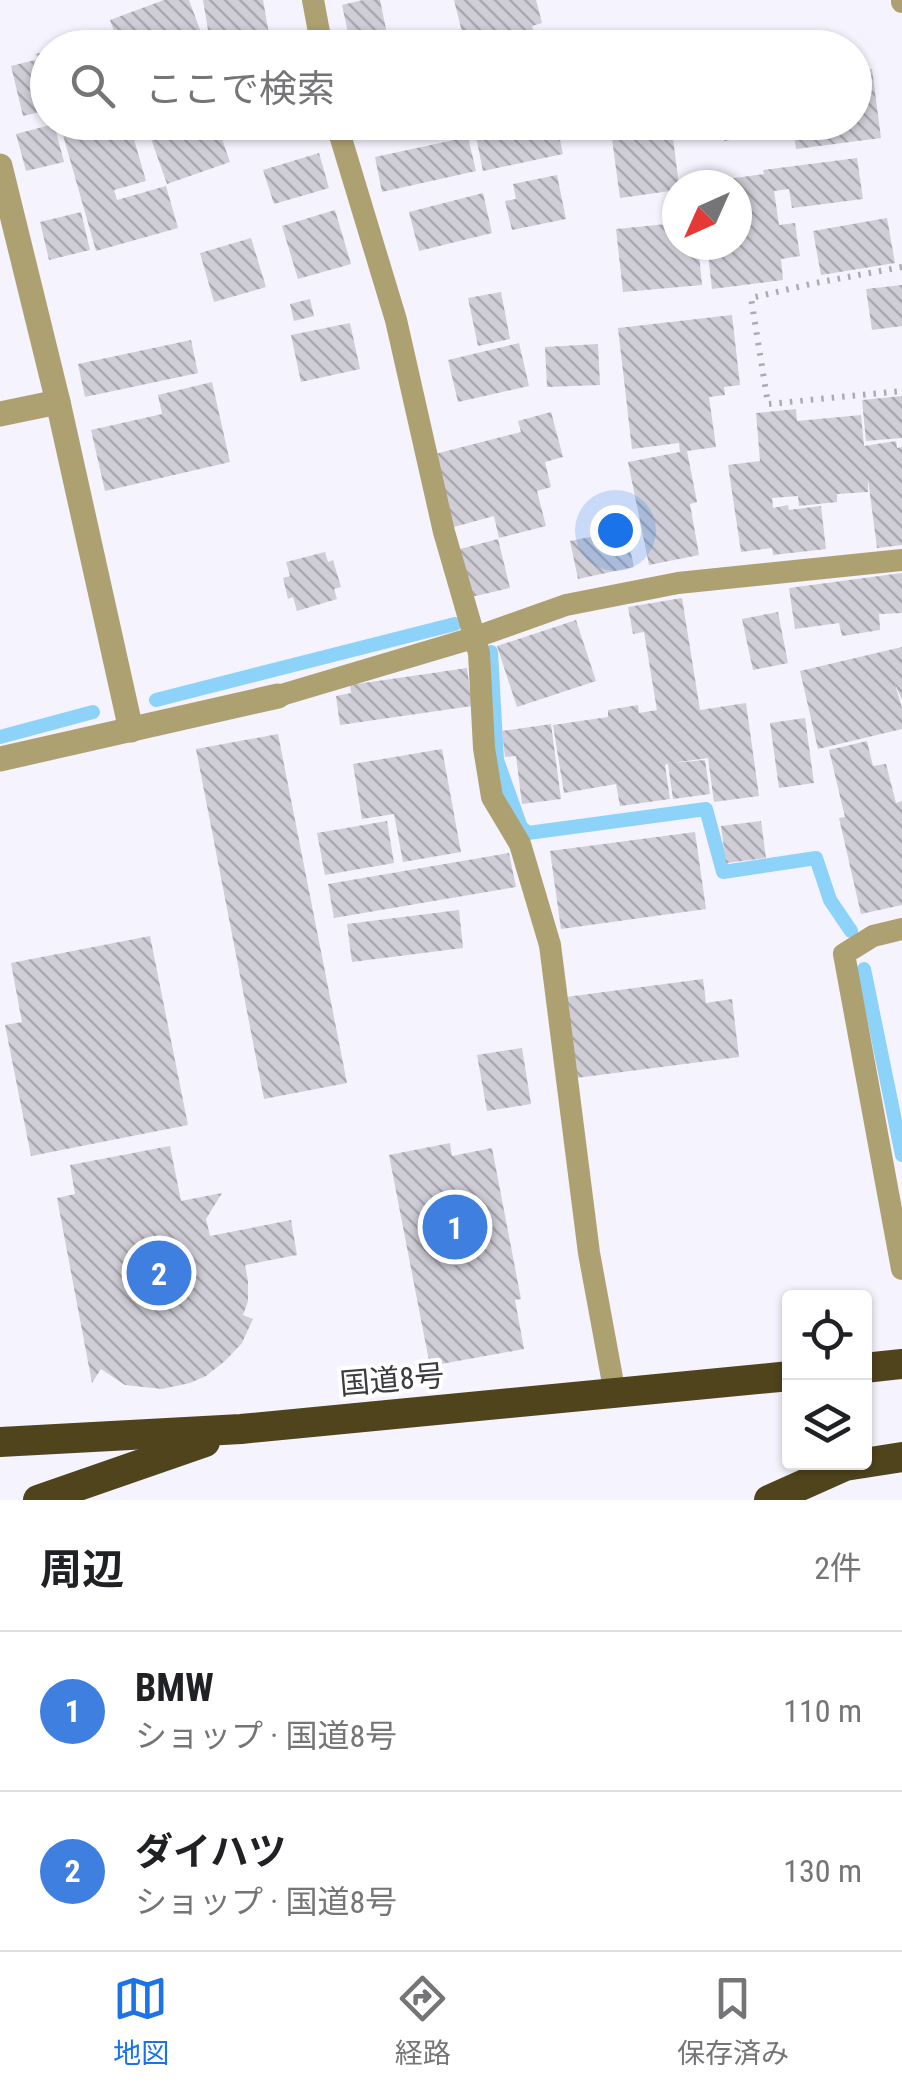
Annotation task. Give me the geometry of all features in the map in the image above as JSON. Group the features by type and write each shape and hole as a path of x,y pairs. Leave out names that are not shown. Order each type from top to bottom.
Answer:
{"highway":[{"path":"872,1367 902,1364"},
{"name":"国道8号","path":"0,1442 241,1430 782,1377"},
{"path":"38,1500 241,1430"},
{"path":"769,1500 846,1466 902,1457"}],"street":[{"path":"0,166 58,402 131,730"},
{"path":"0,414 58,402"},
{"path":"0,760 278,696"}],"lane":[{"path":"313,0 319,30"},
{"path":"341,140 396,320 444,532 480,653 484,748 492,797 520,844 550,945 589,1253 615,1394"},
{"path":"278,696 474,638 566,605 678,583 902,560"},
{"path":"902,929 873,936 844,954 902,1269"}],"path":[{"path":"902,267 751,298 768,404 902,391"}],"building":[{"path":"164,0 189,0 200,30 114,30 110,20"},
{"path":"203,0 263,0 268,30 208,30"},
{"path":"380,0 386,30 347,30 342,5"},
{"path":"454,0 536,0 542,23 532,26 533,30 462,30"},
{"path":"30,61 30,114 23,116 11,66"},
{"path":"872,69 881,138 872,139"},
{"path":"30,130 30,140 58,140 64,162 26,171 16,134"},
{"path":"64,140 134,140 146,181 114,190 117,200 166,186 178,228 96,251"},
{"path":"151,140 222,140 230,162 167,184"},
{"path":"469,140 476,171 382,192 375,157"},
{"path":"477,140 560,140 563,154 483,171"},
{"path":"612,140 673,140 677,170 662,170 662,192 620,198"},
{"path":"795,140 866,140 796,149"},
{"path":"319,153 329,188 274,204 263,170"},
{"path":"857,158 863,199 792,208 789,189 774,191 779,225 795,223 800,256 781,259 783,280 712,289 709,260 752,260 752,176 764,174 763,170"},
{"path":"557,175 566,219 512,230 505,201 516,199 513,184"},
{"path":"483,193 492,233 419,251 409,212"},
{"path":"335,210 351,264 298,279 282,226"},
{"path":"81,212 90,250 49,260 40,222"},
{"path":"887,218 895,263 821,275 813,231"},
{"path":"662,224 662,260 700,260 702,285 623,292 616,229"},
{"path":"251,238 266,287 214,302 200,253"},
{"path":"902,285 902,326 872,330 866,289"},
{"path":"501,292 510,339 478,346 468,298"},
{"path":"310,299 314,316 294,321 290,304"},
{"path":"732,315 740,385 724,387 725,395 709,397 716,447 687,451 697,502 690,504 699,555 649,565 628,462 680,452 679,443 632,449 618,328"},
{"path":"350,323 360,369 301,382 291,335"},
{"path":"191,340 198,373 85,397 78,364"},
{"path":"519,343 529,386 458,402 448,360"},
{"path":"598,344 600,385 547,387 545,347"},
{"path":"212,382 230,462 105,491 91,430 162,414 158,395"},
{"path":"902,396 902,438 866,441 862,400"},
{"path":"796,409 797,421 861,415 864,446 896,441 897,448 902,447 902,545 877,548 868,479 868,492 837,494 837,502 799,506 798,496 772,498 773,508 821,506 826,549 773,555 772,548 741,552 728,465 760,461 756,413"},
{"path":"551,412 563,457 545,462 551,487 537,491 546,526 499,538 494,516 454,527 435,454 521,432 518,421"},
{"path":"626,530 634,567 578,579 570,541"},
{"path":"498,539 510,588 471,597 460,549"},
{"path":"325,552 328,562 333,560 341,587 334,589 337,599 297,611 293,597 288,599 283,578 290,576 286,562"},
{"path":"902,573 902,613 879,614 880,630 842,636 839,623 795,629 789,588"},
{"path":"682,598 700,710 746,703 759,796 714,802 708,758 672,763 705,760 710,794 673,799 668,764 665,765 670,799 620,806 616,784 564,793 553,725 608,717 608,710 638,705 639,713 657,710 644,632 633,634 628,607"},
{"path":"778,612 788,663 753,670 742,619"},
{"path":"576,620 596,681 517,707 497,646"},
{"path":"902,647 902,700 895,684 902,708 902,729 818,749 800,671"},
{"path":"467,668 472,706 340,725 336,696 351,693 350,685"},
{"path":"805,718 814,783 779,788 770,723"},
{"path":"551,724 561,799 522,804 516,756 505,757 502,731"},
{"path":"278,734 347,1083 264,1099 196,749"},
{"path":"867,741 873,766 886,764 896,803 902,801 902,905 861,914 839,818 845,817 829,750"},
{"path":"442,749 461,852 403,862 394,814 362,819 353,764"},
{"path":"387,821 394,863 325,875 317,833"},
{"path":"761,821 766,858 726,863 721,826"},
{"path":"695,832 706,909 561,929 550,851"},
{"path":"509,853 516,887 334,918 328,884"},
{"path":"459,910 463,948 352,962 347,924"},
{"path":"150,936 188,1125 31,1156 5,1025 22,1022 11,963"},
{"path":"703,979 706,1003 732,999 739,1057 576,1078 566,997"},
{"path":"522,1048 531,1104 487,1111 477,1055"},
{"path":"450,1143 452,1156 492,1148 521,1299 515,1300 524,1349 430,1366 389,1155"},
{"path":"170,1146 181,1201 222,1193 206,1219 210,1236 291,1220 297,1255 245,1265 248,1301 243,1315 253,1319 242,1343 206,1376 162,1389 125,1385 101,1369 92,1383 57,1198 75,1194 70,1165"}],"waterway":[{"path":"156,700 455,624"},
{"path":"491,652 497,760 521,827 528,833 706,809 723,872 816,858 830,900 851,931"},
{"path":"0,737 93,712"},
{"path":"864,969 902,1155"}],"place":[{"name":"BMW","path":"455,1227"},
{"name":"ダイハツ","path":"159,1273"}]}
